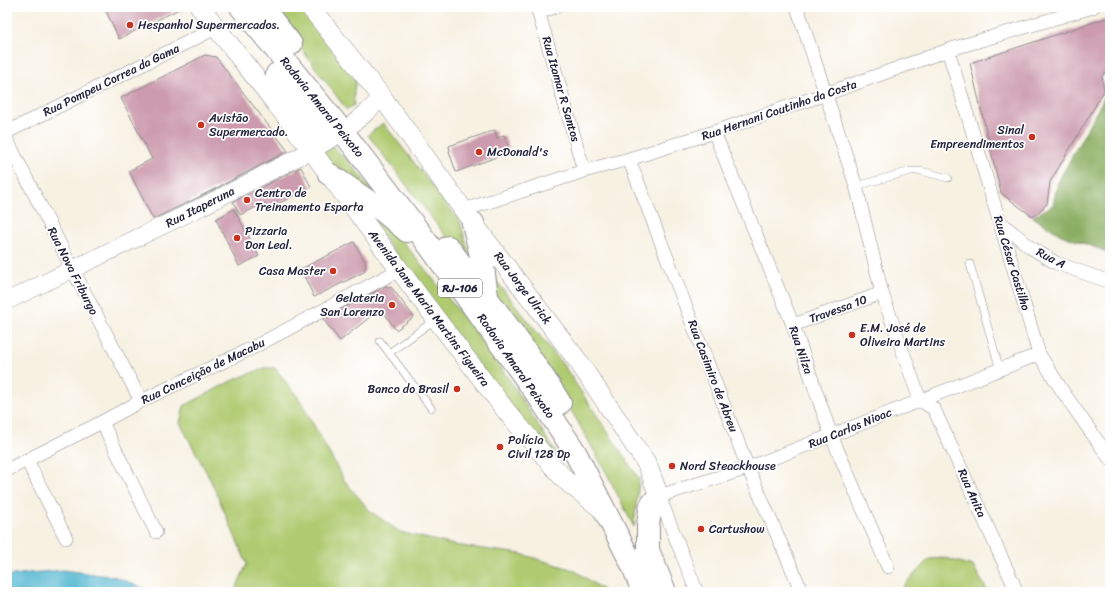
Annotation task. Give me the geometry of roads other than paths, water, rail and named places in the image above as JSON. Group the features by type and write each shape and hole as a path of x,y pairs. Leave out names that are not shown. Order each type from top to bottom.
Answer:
{"highway":[{"path":"231,7 251,38 321,130 349,128"},
{"name":"Rodovia Amaral Peixoto","path":"241,7 349,128 446,244 487,297 538,368 585,443 640,551 657,592"},
{"name":"Rodovia Amaral Peixoto","path":"262,7 349,128 420,233 539,397 575,452 633,566 643,592"},
{"path":"329,174 384,212 446,268"},
{"path":"468,216 482,260 487,297"},
{"path":"659,496 652,504 650,509 648,550 664,592"}],"main road":[{"name":"Avenida Jane Maria Martins Figueira","path":"200,7 312,150 399,270 507,412 565,480 604,511"},
{"name":"Rua Jorge Ulrick","path":"310,7 382,97 468,216 582,367 647,464 659,496"},
{"path":"559,473 575,452"}],"street":[{"path":"538,10 555,7"},
{"path":"797,7 856,186 882,293 920,400"},
{"name":"Rua Hernani Coutinho da Costa","path":"468,216 584,171 630,159 714,132 948,50 1093,7"},
{"name":"Rua Itamar R Santos","path":"538,10 584,171"},
{"name":"Rua Pompeu Correa da Gama","path":"7,132 216,28"},
{"name":"Rua César Castilho","path":"948,50 1039,354 1063,392 1110,459"},
{"name":"Rua Itaperuna","path":"7,301 201,208 312,150 349,128 382,97"},
{"name":"Rua Nilza","path":"714,132 793,326 831,435 888,567"},
{"name":"Rua Nova Friburgo","path":"7,140 72,270 141,401"},
{"name":"Rua Casimiro de Abreu","path":"630,159 748,468 802,592"},
{"name":"Rua A","path":"1000,221 1030,247 1056,262 1110,282"},
{"name":"Rua Conceição de Macabu","path":"7,470 141,401 252,348 399,270"},
{"name":"Travessa 10","path":"793,326 882,293"},
{"name":"Rua Carlos Nioac","path":"659,496 748,468 1039,354"},
{"name":"Rua Anita","path":"920,400 934,409 1016,592"},
{"path":"102,422 156,532"},
{"path":"27,460 66,538"},
{"name":"Rua Jorge Ulrick","path":"659,496 697,592"}],"lane":[{"path":"856,186 912,171 921,171 948,178"},
{"path":"970,264 1000,370"},
{"path":"389,353 436,319"},
{"path":"380,341 431,408"}],"water":[{"path":"64,570 116,577 153,592 7,592 7,576"}],"place":[{"name":"Hespanhol Supermercados.","path":"130,25"},
{"name":"Avistão Supermercado.","path":"201,125"},
{"name":"Sinal Empreendimentos","path":"1032,137"},
{"name":"McDonald's","path":"479,152"},
{"name":"Centro de Treinamento Esparta","path":"247,200"},
{"name":"Pizzaria Don Leal.","path":"237,238"},
{"name":"Casa Master","path":"333,271"},
{"name":"Gelateria San Lorenzo","path":"392,305"},
{"name":"E.M. José de Oliveira Martins","path":"852,335"},
{"name":"Banco do Brasil","path":"457,389"},
{"name":"Polícia Civil 128 Dp","path":"500,447"},
{"name":"Nord Steackhouse","path":"672,466"},
{"name":"Cartushow","path":"701,529"}]}
